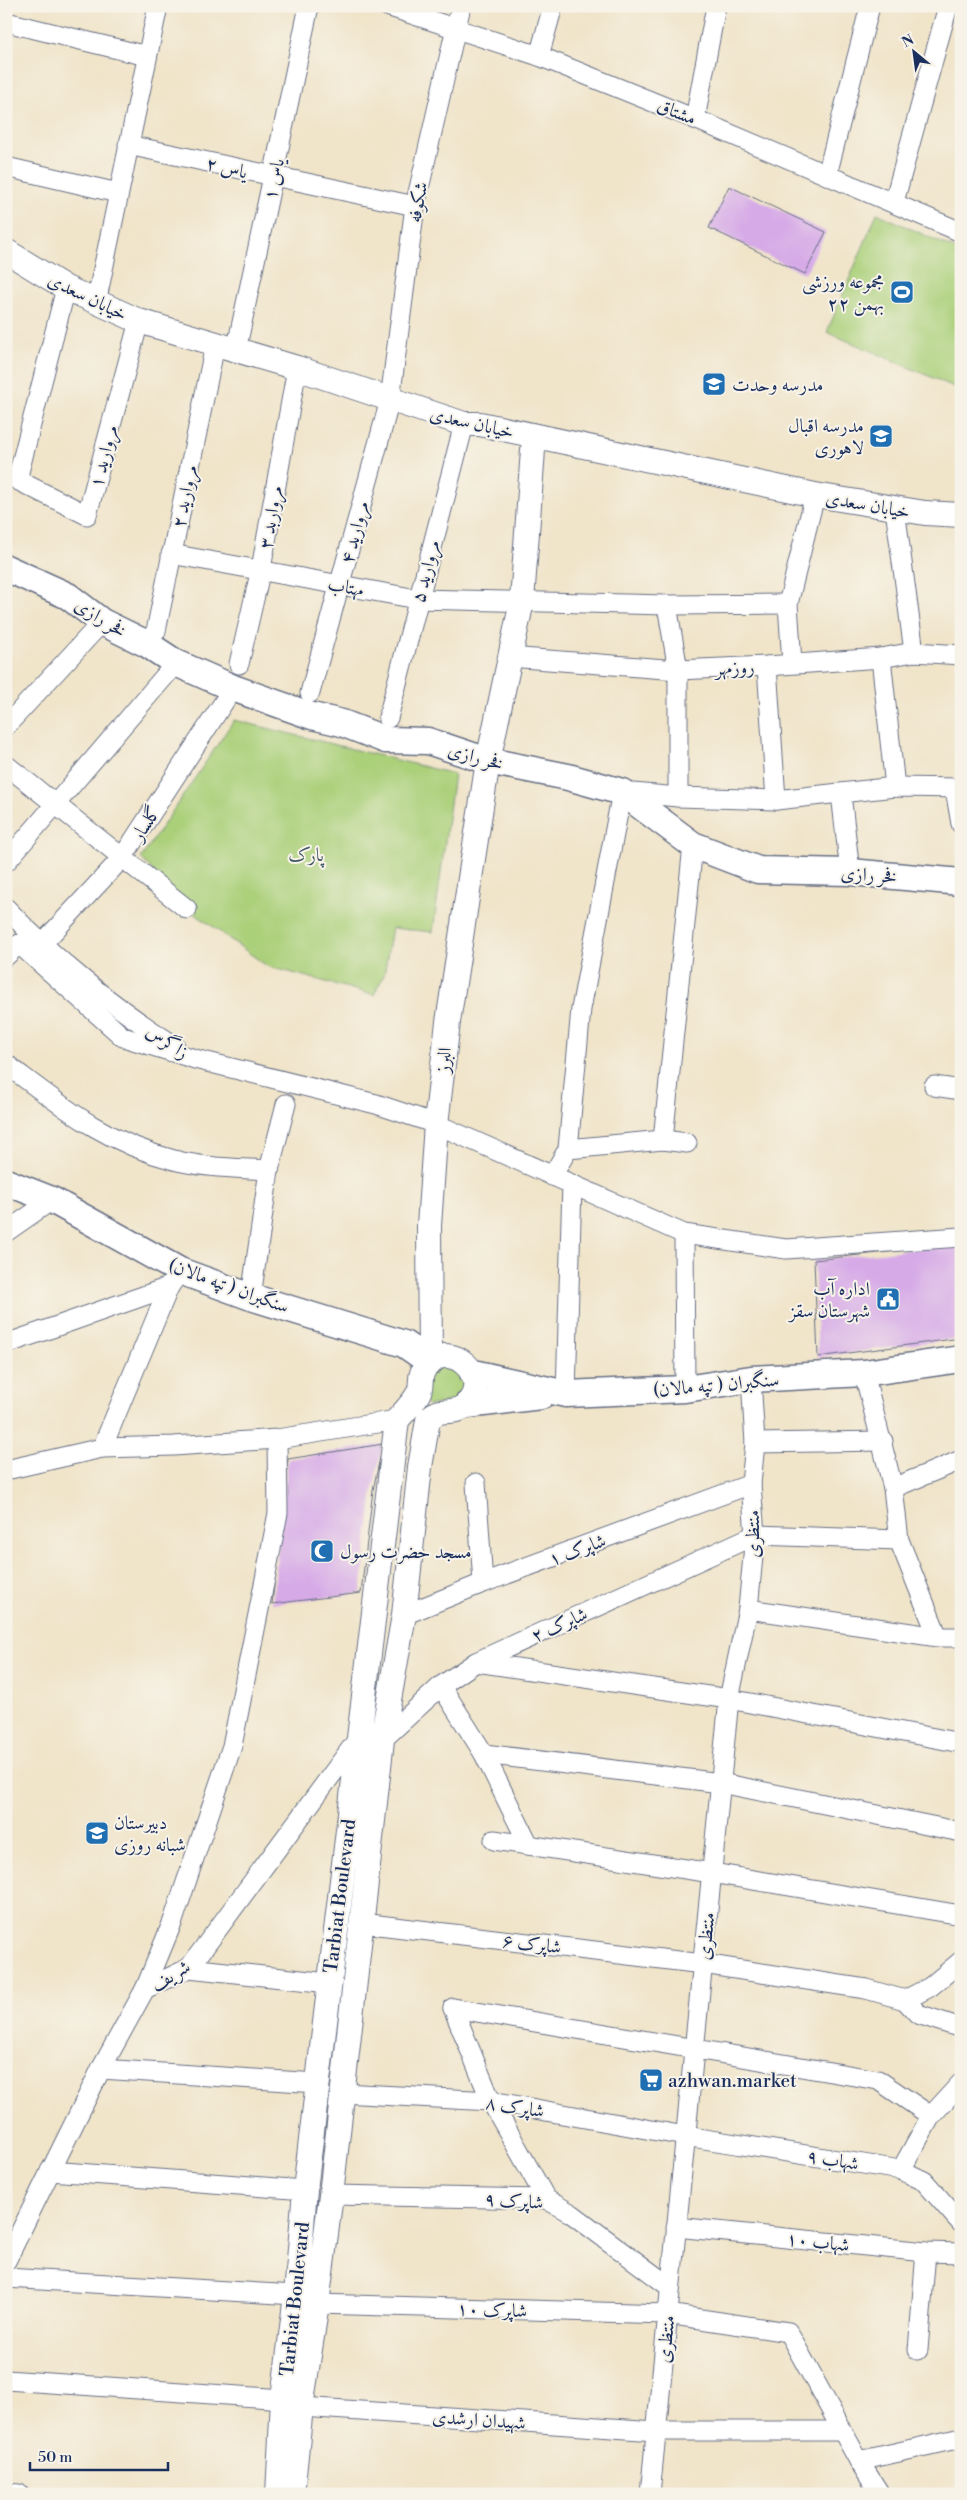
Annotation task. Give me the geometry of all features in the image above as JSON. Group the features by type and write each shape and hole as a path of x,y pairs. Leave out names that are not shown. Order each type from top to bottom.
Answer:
{"main road":[{"name":"فخر رازی","path":"9,574 68,596 102,622 146,644 176,663 236,676 312,716 342,723 386,740 428,742 488,761 568,777 622,792 693,845 758,870 850,872 961,882"},
{"name":"سنگبران ( تپه مالان)","path":"6,1182 52,1200 174,1279 251,1297 404,1344 430,1362"},
{"name":"سنگبران ( تپه مالان)","path":"473,1373 566,1394 685,1389 751,1379 864,1374 961,1359"},
{"path":"467,1405 566,1394"}],"street":[{"path":"96,303 158,6"},
{"name":"یاس ۱","path":"226,348 274,178 309,6"},
{"name":"مشتاق","path":"387,6 425,12 456,30 539,56 695,118 961,232"},
{"name":"شکوفه","path":"390,400 415,206 461,6"},
{"path":"539,56 553,6"},
{"path":"695,118 716,6"},
{"path":"827,175 870,6"},
{"path":"894,202 948,6"},
{"path":"6,22 147,56"},
{"name":"یاس ۲","path":"128,145 274,178 415,206"},
{"path":"6,167 118,194"},
{"name":"خیابان سعدی","path":"6,252 66,288 139,321 297,368 464,424 480,424 815,495 895,509 961,515"},
{"name":"مروارید ۱","path":"66,288 17,480 87,515 139,321"},
{"name":"مروارید ۲","path":"146,644 156,631 171,554 226,348"},
{"name":"مرواربد ۳","path":"236,676 261,569 297,368"},
{"name":"مروارید ۴","path":"310,693 390,400"},
{"name":"مروارید ۵","path":"388,718 417,599 464,424"},
{"name":"البرز","path":"430,1362 429,1226 436,1124 448,1022 488,761 522,601 534,436"},
{"path":"792,663 788,604 815,495"},
{"path":"895,509 914,652"},
{"name":"مهتاب","path":"171,554 417,599 667,605 788,604"},
{"path":"667,605 678,670 678,797"},
{"path":"6,726 102,622"},
{"name":"روزمهر","path":"510,657 678,670 881,658 914,652 961,655"},
{"path":"881,658 894,788"},
{"path":"6,862 176,663"},
{"path":"767,666 776,800"},
{"name":"گلسار","path":"41,945 122,858 236,676"},
{"path":"6,765 187,909"},
{"path":"552,1176 568,1149 581,1009 622,792 678,797 776,800 894,788 958,789 961,824"},
{"path":"841,794 850,872"},
{"path":"663,1140 693,845"},
{"name":"زاگرس","path":"6,908 41,945 153,1032 195,1059"},
{"name":"زاگرس","path":"12,950 123,1037 195,1059"},
{"path":"195,1059 376,1104 436,1124 684,1234 786,1249 961,1237"},
{"path":"6,1064 69,1113 118,1141 175,1161 269,1170"},
{"path":"934,1086 961,1090"},
{"path":"251,1297 269,1170 286,1104"},
{"path":"568,1149 663,1140 687,1143"},
{"path":"566,1394 572,1184"},
{"path":"6,1232 52,1200"},
{"path":"684,1234 685,1389"},
{"path":"6,1344 174,1279"},
{"path":"102,1448 174,1279"},
{"path":"438,1357 457,1358 471,1369 473,1373 476,1387 473,1396 467,1405 452,1412 439,1412 429,1406 420,1392 420,1375 430,1362 438,1357"},
{"path":"864,1374 883,1441 893,1488 899,1540 938,1637"},
{"name":"منتظری","path":"650,2494 729,1699 748,1609 755,1535 751,1484 755,1444 751,1379"},
{"path":"6,1470 102,1448 277,1440 397,1420 420,1392"},
{"name":"Tarbiat Boulevard","path":"278,2494 292,2403 318,2304 382,1740 404,1615 420,1467 428,1420 439,1412"},
{"name":"Tarbiat Boulevard","path":"292,2494 292,2403 296,2295 305,2190 397,1420"},
{"path":"145,1989 173,1921 232,1746 278,1513 277,1440"},
{"path":"755,1444 883,1441"},
{"path":"893,1488 961,1460"},
{"path":"476,1483 483,1583"},
{"name":"شاپرک ۱","path":"404,1615 483,1583 751,1484"},
{"path":"755,1535 899,1540"},
{"name":"شاپرک ۲","path":"382,1740 441,1686 476,1662 755,1535"},
{"path":"748,1609 938,1637 961,1637"},
{"path":"476,1662 729,1699 961,1743"},
{"path":"441,1686 484,1754 529,1845"},
{"name":"شریف","path":"6,2260 101,2069 145,1989 188,1968 358,1739"},
{"path":"484,1754 721,1783 961,1832"},
{"path":"494,1840 712,1873 961,1915"},
{"name":"شاپرک ۶","path":"362,1923 703,1964 866,1989 905,2000"},
{"path":"961,1961 930,1987 905,2000 918,2014 961,2028"},
{"path":"188,1968 329,1982"},
{"path":"546,2199 491,2101 453,2008 878,2080 931,2116"},
{"path":"101,2069 317,2083"},
{"path":"901,2170 931,2116 961,2082"},
{"name":"شاپرک ۸","path":"342,2093 491,2101 685,2136"},
{"name":"شهاب ۹","path":"685,2136 901,2170 924,2181 961,2223"},
{"path":"50,2171 305,2190"},
{"name":"شاپرک ۹","path":"331,2195 546,2199 572,2214 670,2287"},
{"name":"شهاب ۱۰","path":"676,2227 926,2252 961,2253"},
{"path":"918,2350 926,2252"},
{"path":"6,2278 296,2295"},
{"name":"شاپرک ۱۰","path":"318,2304 667,2314 788,2332 843,2431"},
{"name":"شهیدان ارشدی","path":"6,2380 656,2431 843,2431"},
{"path":"843,2431 880,2494"},
{"path":"859,2461 961,2438"},
{"path":"6,2493 19,2494"}],"green space":[{"name":"مجموعه ورزشی ۲۲ بهمن","path":"877,213 961,252 961,390 827,332"},
{"name":"پارک","path":"234,720 454,774 433,932 392,928 384,975 374,995 267,966 187,908 141,858"},
{"path":"447,1356 473,1396 429,1406 423,1400 420,1375"}],"building":[{"path":"729,186 826,232 805,274 709,228"},
{"name":"اداره آب شهرستان سقز","path":"961,1244 961,1338 818,1357 814,1260"},
{"name":"مسجد حضرت رسول","path":"383,1444 373,1490 361,1593 272,1604 288,1459"}],"place":[{"name":"مجموعه ورزشی ۲۲ بهمن","path":"902,292"},
{"name":"مدرسه وحدت","path":"714,384"},
{"name":"مدرسه اقبال لاهوری","path":"881,436"},
{"name":"اداره آب شهرستان سقز","path":"888,1299"},
{"name":"مسجد حضرت رسول","path":"322,1551"},
{"name":"دبیرستان شبانه روزی","path":"97,1833"},
{"name":"azhwan.market","path":"651,2080"}]}
